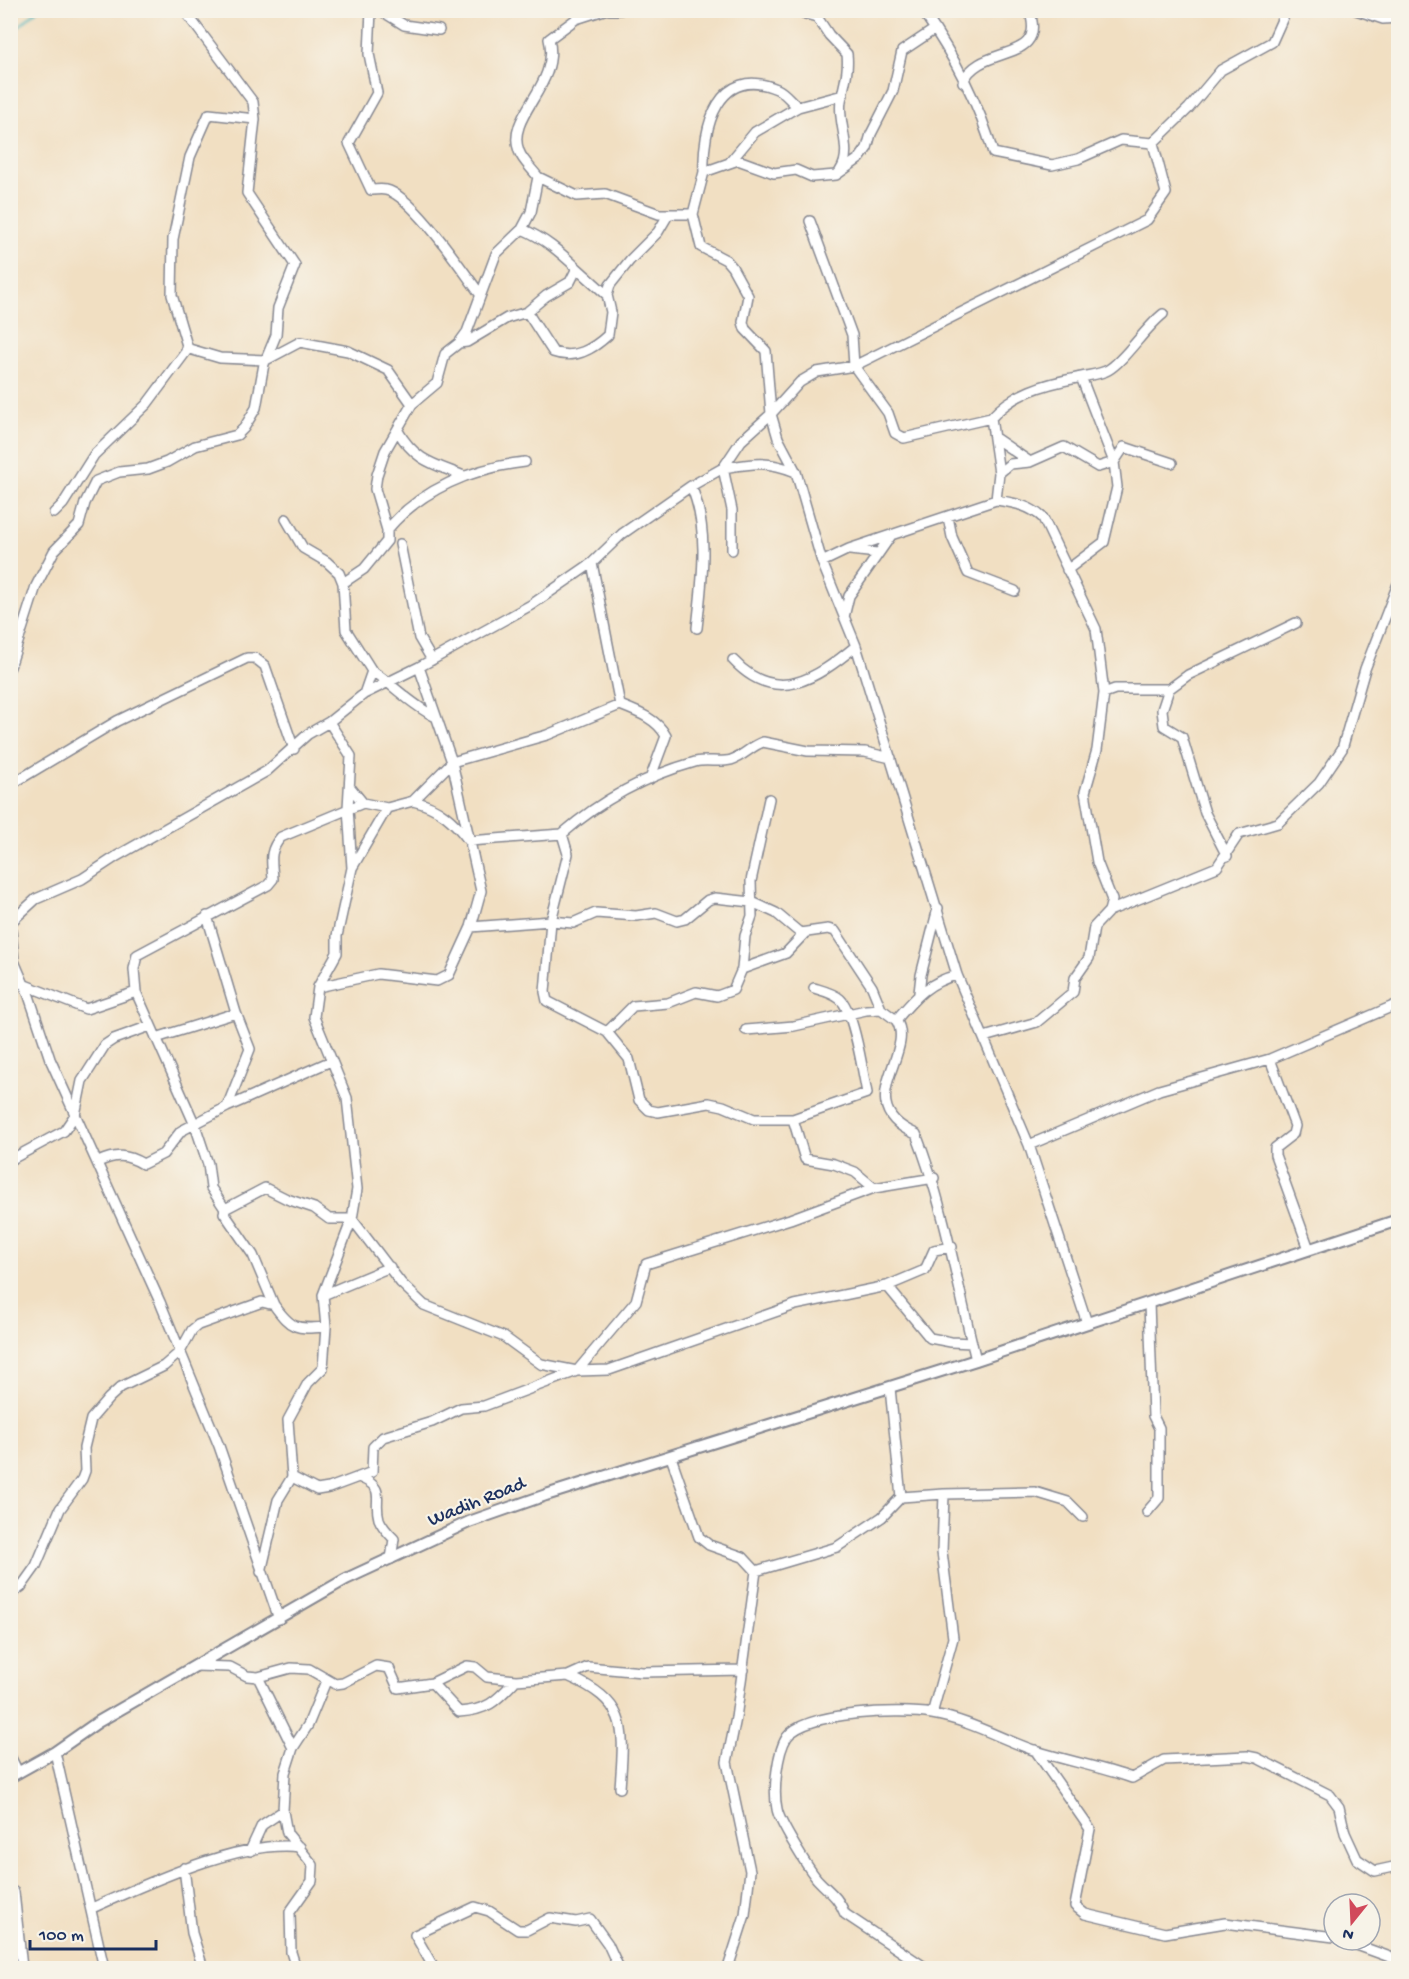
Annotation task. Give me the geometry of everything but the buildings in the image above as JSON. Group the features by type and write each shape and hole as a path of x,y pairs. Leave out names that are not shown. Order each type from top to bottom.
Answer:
{"street":[{"path":"10,667 36,586 54,551 79,525 85,503 96,481 119,472 148,469 167,462 195,446 221,441 241,432 256,408 266,360 276,335 278,308 295,265 247,193 255,119 253,102 184,10"},
{"path":"371,10 369,54 377,93 349,144 371,190 387,190 416,211 480,294"},
{"path":"380,10 404,25 439,30"},
{"path":"604,10 576,20 549,39 553,54 550,69 518,130 518,151 538,177 577,196 604,194 668,215 693,214"},
{"path":"609,10 620,10"},
{"path":"790,10 818,14 829,35 847,54 848,74 841,118 846,161 836,175"},
{"path":"922,10 935,29 985,125 993,153 1052,165 1078,159 1121,140 1153,143 1190,108 1221,70 1272,42 1286,11"},
{"path":"963,82 968,70 977,63 1021,49 1028,41 1032,31 1029,10"},
{"path":"1356,10 1383,19 1398,18"},
{"path":"704,172 730,162 747,161 774,173 796,170 812,177 836,175 860,158 867,148 871,134 893,91 902,51 935,29"},
{"path":"798,107 779,90 754,84 741,86 717,105 709,120 703,148 704,172 693,214 701,247 726,260 746,290 748,296 743,322 750,335 765,351 771,414 778,438 796,472 822,562 856,646 957,975 1029,1145 1087,1323"},
{"path":"730,162 755,132 798,107 843,95"},
{"path":"187,348 172,295 173,239 190,157 209,114 255,119"},
{"path":"732,550 732,510 723,468 741,441 771,414 800,382 817,372 854,366 1147,220 1166,193 1153,143"},
{"path":"343,583 364,569 381,552 387,541 387,530 375,484 385,451 412,404 437,384 444,354 459,343 473,317 496,254 522,229 531,212 538,177"},
{"path":"527,312 553,352 583,353 609,335 610,312 607,295 615,277 658,232 668,215"},
{"path":"810,220 852,335 854,366 888,413 899,437 991,418 1002,406 1017,396 1105,372 1116,365 1143,331 1163,314"},
{"path":"522,229 539,235 607,295"},
{"path":"570,282 577,268"},
{"path":"459,343 467,342 507,318 527,312 546,296 570,282 589,280"},
{"path":"187,348 219,358 266,360 300,342 348,351 388,370 412,404"},
{"path":"54,513 63,504 94,454 147,404 187,348"},
{"path":"1066,570 1104,542 1117,487 1114,462 1081,377"},
{"path":"991,418 999,473 996,500"},
{"path":"398,431 408,449 425,460 464,476"},
{"path":"995,438 1030,462"},
{"path":"1106,442 1172,463"},
{"path":"999,473 1010,464 1030,462 1064,447 1098,467 1114,462 1124,447"},
{"path":"387,530 403,510 464,476 498,465 525,462"},
{"path":"279,1619 219,1446 98,1162 50,1059 23,985 12,963 11,920 36,899 82,879 160,830 241,788 294,749 308,734 329,722 364,694 419,667 531,605 592,563 622,534 691,486 723,468 758,462 777,464 796,472"},
{"path":"691,486 700,507 703,527 697,628"},
{"path":"822,562 849,549 996,500 1032,509 1043,518 1096,629 1104,693 1097,750 1085,792 1097,862 1112,900 1109,912"},
{"path":"948,517 952,537 968,573 1015,591"},
{"path":"286,519 303,548 327,561 339,573 343,583 346,630 372,671 388,682 409,702 436,717"},
{"path":"844,617 849,596 890,537"},
{"path":"400,544 419,638 432,660"},
{"path":"849,549 877,553"},
{"path":"592,563 620,705"},
{"path":"984,1037 1037,1022 1073,992 1075,978 1089,958 1094,927 1109,912 1217,867 1227,856 1239,834 1278,823 1319,783 1342,749 1365,669 1398,584"},
{"path":"1227,856 1205,813 1182,737 1164,726 1162,710 1169,689 1188,675 1296,623"},
{"path":"733,660 755,679 777,686 790,685 819,673 856,646"},
{"path":"10,785 117,721 248,658 255,658 265,666 294,749"},
{"path":"318,987 378,974 437,981 449,975 471,927 481,891 452,762 419,667"},
{"path":"364,694 372,671"},
{"path":"1104,693 1115,689 1169,689"},
{"path":"326,1328 297,1329 285,1321 274,1305 253,1255 224,1213 225,1209 211,1188 208,1164 195,1125 136,992 134,969 137,955 268,885 273,879 269,858 273,846 281,837 348,807 363,803 387,808 413,801 452,762 547,735 620,705 644,715 662,728 666,736 650,779"},
{"path":"261,1572 278,1500 292,1477 288,1420 308,1383 323,1368 326,1328 323,1295 352,1219 357,1189 348,1098 314,1017 318,987 337,953 337,936 352,868 348,807 351,787 351,756 329,722"},
{"path":"469,841 562,834 586,813 627,788 697,761 729,761 744,756 763,742 808,751 865,752 891,758"},
{"path":"351,787 363,803"},
{"path":"607,1032 633,1006 668,1002 696,992 717,996 733,990 742,969 752,902 751,881 769,799"},
{"path":"413,801 441,812 455,822 469,841"},
{"path":"352,868 387,808"},
{"path":"562,834 568,854 551,921 545,992 547,1001 607,1032 628,1059 639,1100 649,1110 658,1112 709,1103 723,1106 754,1119 793,1119 867,1093 884,1092"},
{"path":"471,927 551,921 573,923 596,913 636,916 656,913 677,921 685,919 708,900 715,898 752,902 776,914 794,931 805,933 828,929 835,931 866,977 881,1009 896,1020 901,1027 900,1038 884,1092 887,1104 900,1127 916,1134 934,1178 952,1247 976,1360"},
{"path":"919,993 921,975 938,908"},
{"path":"207,916 236,1013 250,1049 228,1107"},
{"path":"742,969 786,953 805,933"},
{"path":"896,1020 919,993 942,979 957,975"},
{"path":"10,979 86,1009 136,992"},
{"path":"814,988 831,993 843,1000 849,1013 867,1093"},
{"path":"1029,1145 1159,1090 1270,1059 1398,1004"},
{"path":"746,1030 794,1026 849,1013 881,1009"},
{"path":"156,1038 236,1013"},
{"path":"10,1160 64,1131 75,1115 82,1081 105,1046 114,1039 150,1026"},
{"path":"1270,1059 1295,1126 1293,1134 1275,1148 1275,1155 1309,1249"},
{"path":"98,1162 111,1156 129,1155 143,1164 163,1154 181,1131 228,1107 332,1061"},
{"path":"793,1119 805,1159 815,1163 834,1164 855,1172 874,1188"},
{"path":"292,1477 317,1490 361,1478 372,1472 373,1447 383,1437 432,1422 461,1408 484,1406 514,1396 577,1371 636,1301 646,1264 790,1219 874,1188 934,1178"},
{"path":"225,1209 265,1188 287,1199 314,1208 329,1219 352,1219"},
{"path":"352,1219 408,1291 424,1305 504,1337 541,1364 577,1371 609,1370 795,1305 887,1286 925,1270 934,1250 952,1247"},
{"name":"Wadih Road","path":"14,1774 55,1752 98,1722 346,1579 469,1522 890,1388 1398,1220"},
{"path":"323,1295 390,1267"},
{"path":"887,1286 930,1338 951,1342 972,1342"},
{"path":"10,1594 21,1587 36,1566 60,1509 82,1479 85,1471 84,1448 91,1419 121,1387 164,1366 180,1352 192,1330 198,1325 262,1302 274,1305"},
{"path":"1147,1512 1159,1498 1159,1428 1153,1416 1149,1303"},
{"path":"890,1388 901,1497"},
{"path":"671,1457 699,1537 710,1545 743,1557 756,1571"},
{"path":"361,1478 372,1483 378,1494 378,1518 394,1539 391,1559"},
{"path":"756,1571 837,1547 882,1517 901,1497 1035,1492 1068,1502 1083,1517"},
{"path":"932,1714 953,1638 942,1552 944,1494"},
{"path":"728,1968 745,1915 750,1871 727,1762 743,1670 756,1571"},
{"path":"195,1666 230,1667 240,1674 258,1677 291,1668 309,1669 326,1681 343,1683 376,1666 388,1668 398,1688 432,1683 467,1666 475,1667 487,1677 516,1680 568,1676 588,1667 642,1672 743,1670"},
{"path":"568,1676 600,1693 615,1712 624,1734 620,1788"},
{"path":"258,1677 292,1748"},
{"path":"432,1683 459,1712 480,1711 496,1701 516,1680"},
{"path":"296,1968 291,1952 290,1912 312,1881 313,1865 287,1833 283,1811 285,1773 292,1748 308,1725 326,1681"},
{"path":"926,1968 845,1914 840,1901 817,1879 795,1843 782,1827 777,1808 776,1784 787,1737 804,1724 868,1713 932,1714 985,1730 1035,1750 1132,1778 1164,1761 1247,1756 1257,1758 1330,1795 1339,1807 1345,1833 1357,1859 1375,1871 1398,1866"},
{"path":"1035,1750 1090,1829 1075,1906 1085,1914 1165,1933 1225,1923 1322,1935"},
{"path":"55,1752 104,1968"},
{"path":"10,1756 14,1774"},
{"path":"250,1851 262,1826 283,1811"},
{"path":"92,1908 184,1868 283,1845 300,1848"},
{"path":"184,1868 192,1934 203,1968"},
{"path":"10,1890 14,1892 22,1968"},
{"path":"434,1968 415,1935 475,1907 489,1911 518,1930 527,1930 550,1918 576,1922 590,1919 608,1944 619,1968"},
{"path":"1376,1952 1398,1960"}],"waterway":[{"path":"10,35 37,10"}]}
